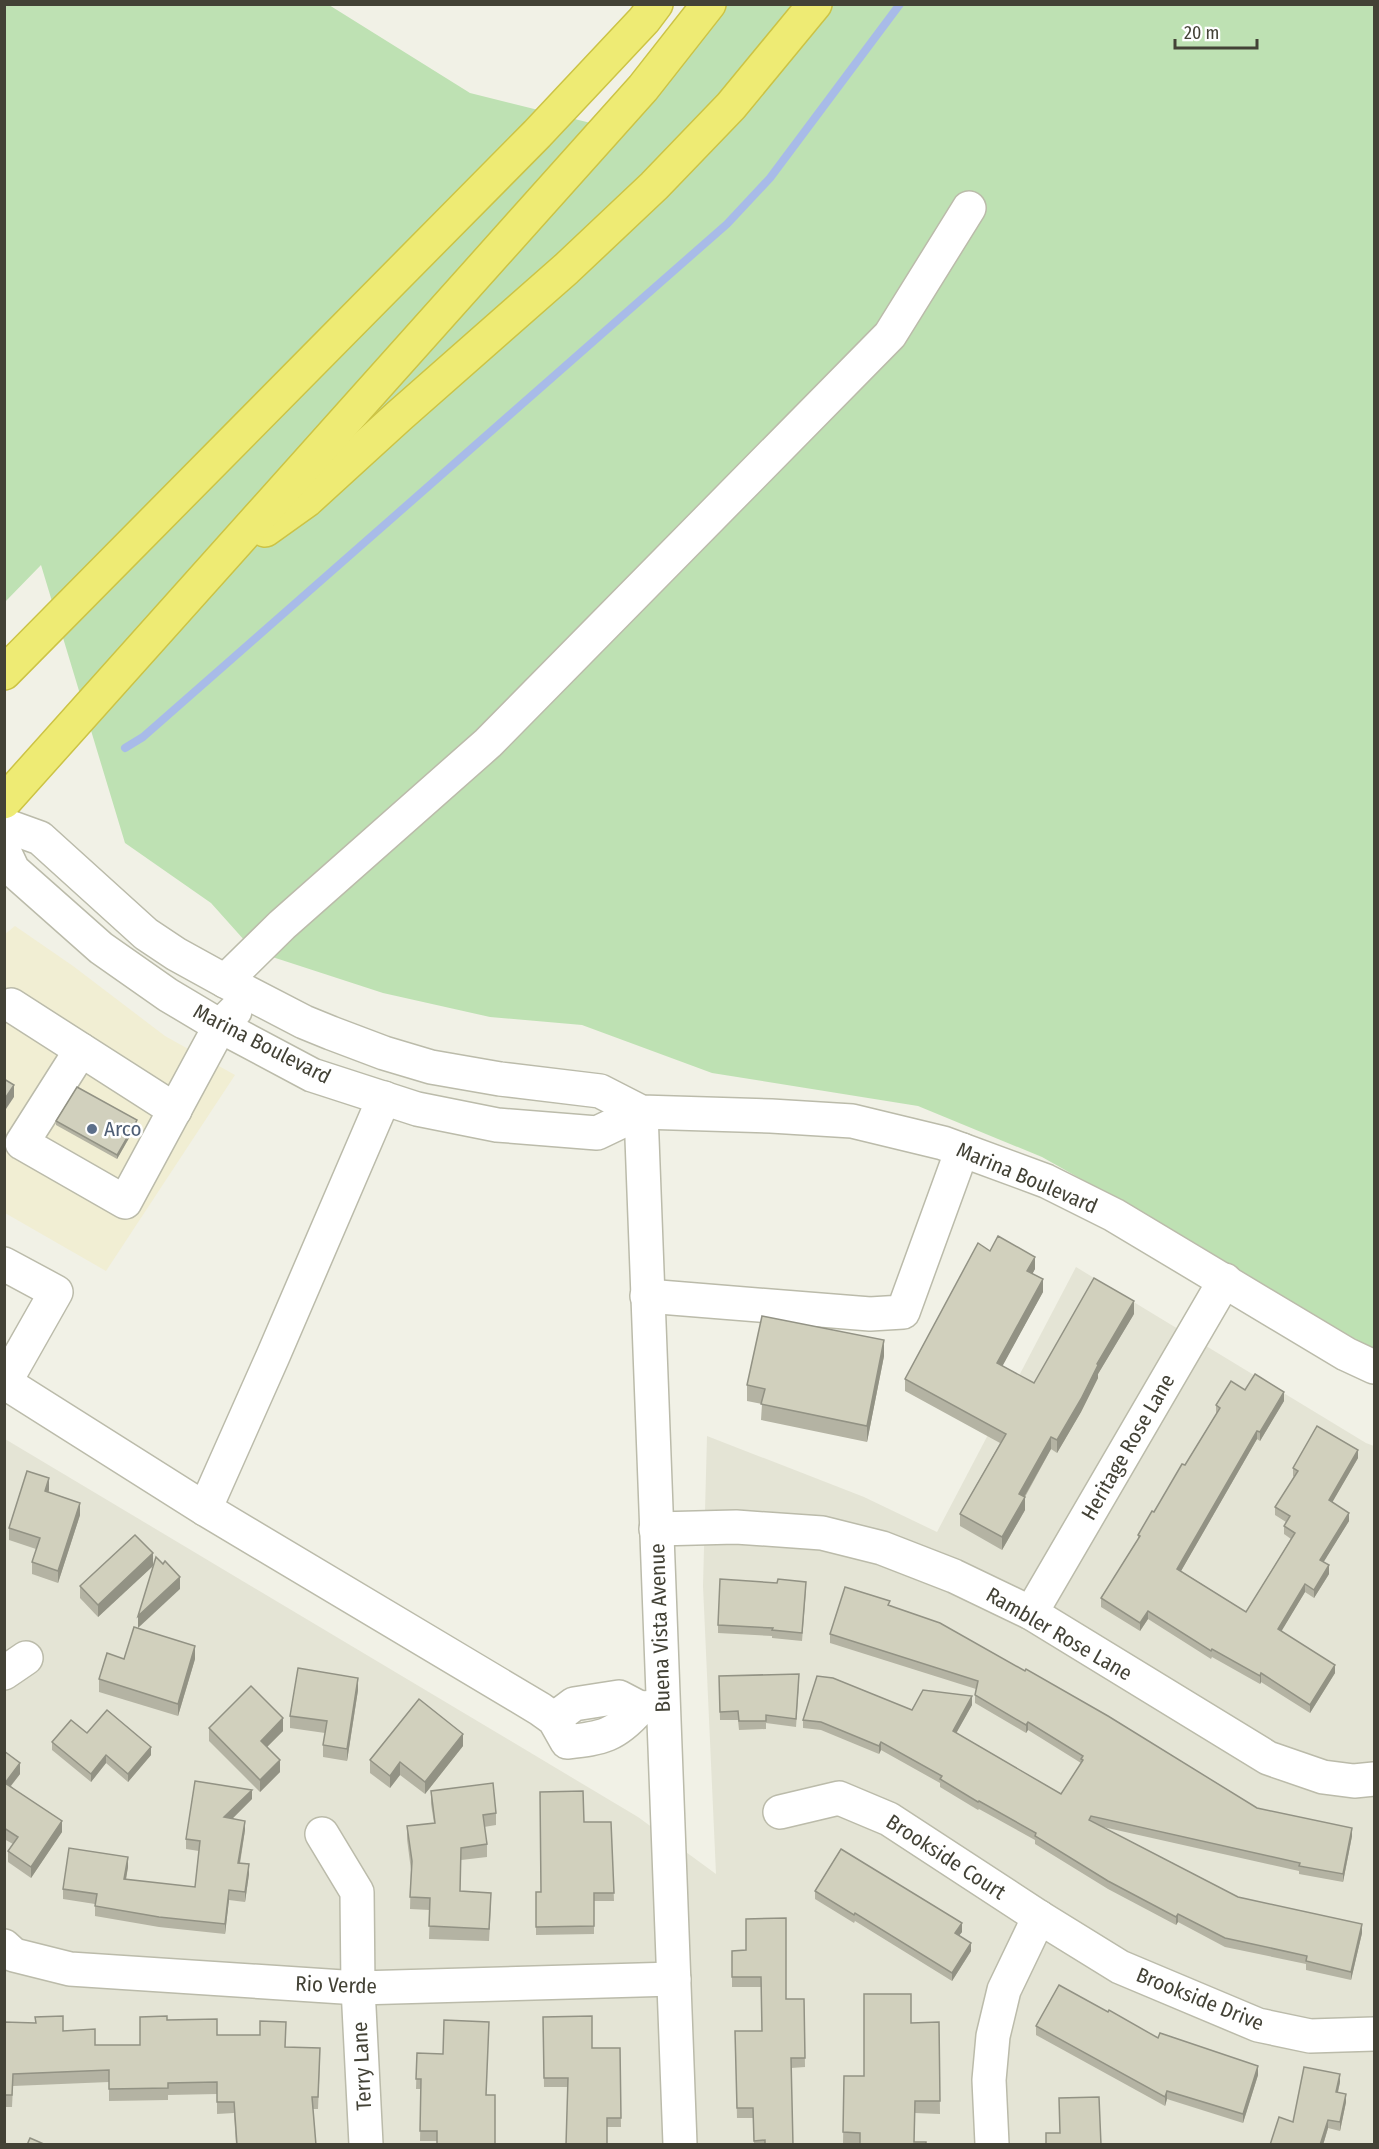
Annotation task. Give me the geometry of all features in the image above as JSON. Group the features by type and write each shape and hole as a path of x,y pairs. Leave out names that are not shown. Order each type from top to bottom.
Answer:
{"highway":[{"path":"4,802 643,88 709,4"},
{"path":"215,566 307,500 566,269 654,186 731,106 815,4"},
{"path":"4,673 537,134 650,10"}],"street":[{"path":"225,981 282,925 488,743 890,335 969,208"},
{"name":"Marina Boulevard","path":"4,825 40,838 146,934 176,954 304,1022 384,1053 431,1067 500,1079 600,1091 641,1112 852,1121 943,1143 1046,1181 1114,1215 1346,1354 1374,1367"},
{"name":"Marina Boulevard","path":"4,851 14,870 102,948 168,995 220,1026 312,1075 417,1109 497,1125 597,1133 641,1112"},
{"path":"11,1005 175,1110"},
{"path":"81,1050 22,1143 125,1202 220,1026 233,1011 248,1011 278,1021 304,1022"},
{"path":"205,1509 384,1098"},
{"name":"Buena Vista Avenue","path":"641,1112 656,1529 651,1707 674,1979 680,2145"},
{"path":"647,1296 870,1314 903,1312 962,1150"},
{"path":"4,1264 56,1292 5,1382 205,1509 554,1719 567,1742 596,1739 619,1729 651,1707"},
{"name":"Heritage Rose Lane","path":"1031,1613 1225,1280"},
{"name":"Rambler Rose Lane","path":"656,1529 736,1527 822,1533 882,1548 954,1576 1031,1613 1268,1758 1323,1777 1354,1781 1374,1779"},
{"name":"Brookside Court","path":"780,1812 839,1798 889,1819 1039,1917"},
{"name":"Terry Lane","path":"322,1834 357,1892 358,1988 366,2145"},
{"path":"992,2145 989,2080 993,2037 1004,1990 1039,1917"},
{"name":"Brookside Drive","path":"1039,1917 1120,1968 1258,2025 1310,2036 1374,2034"},
{"name":"Rio Verde","path":"4,1946 14,1955 70,1969 358,1988 674,1979"}],"shaded area":[{"path":"15,926 73,966 165,1036 235,1075 106,1271 5,1213 4,935"},
{"path":"1076,1267 1374,1446 1374,2144 5,2144 5,1439 638,1817 716,1874 703,1586 707,1436 864,1497 937,1532"}],"green space":[{"path":"5,5 329,5 470,93 619,130 688,5 1374,5 1374,1355 1200,1246 1042,1157 918,1106 712,1073 582,1025 490,1017 383,993 254,951 211,903 125,843 41,565 5,602"}],"building":[{"path":"4,1079 14,1085 4,1100"},
{"path":"77,1087 137,1120 117,1155 56,1121"},
{"path":"998,1236 1035,1257 1027,1271 1043,1279 997,1363 1034,1383 1094,1278 1134,1301 1097,1364 1081,1399 1057,1440 1051,1437 1019,1494 1025,1497 1002,1537 960,1514 1006,1434 905,1379 978,1243 990,1251"},
{"path":"762,1316 884,1340 867,1426 761,1404 765,1389 747,1385"},
{"path":"1255,1374 1284,1392 1260,1432 1257,1431 1177,1569 1246,1612 1295,1533 1284,1526 1290,1516 1275,1507 1298,1471 1293,1468 1317,1426 1358,1450 1329,1500 1349,1513 1320,1560 1329,1565 1314,1590 1305,1584 1278,1629 1335,1665 1310,1705 1261,1673 1260,1676 1212,1649 1211,1651 1148,1611 1140,1623 1101,1598 1140,1536 1138,1535 1152,1511 1154,1512 1182,1464 1185,1465 1220,1408 1216,1405 1231,1381 1245,1390"},
{"path":"27,1471 49,1478 45,1491 80,1503 58,1571 32,1562 40,1538 9,1528"},
{"path":"135,1535 153,1553 98,1605 80,1586"},
{"path":"156,1557 163,1564 165,1561 180,1577 138,1616"},
{"path":"720,1579 777,1583 778,1579 806,1582 802,1633 772,1630 773,1628 718,1625"},
{"path":"845,1587 890,1601 888,1605 940,1623 1025,1671 1026,1669 1108,1716 1257,1808 1352,1828 1343,1874 1299,1866 1300,1863 1091,1816 1089,1820 1238,1897 1362,1924 1351,1972 1306,1961 1307,1956 1225,1938 1178,1914 1176,1917 1108,1881 1035,1836 1036,1833 978,1802 940,1779 942,1776 881,1742 879,1746 821,1722 803,1720 817,1676 833,1678 912,1710 923,1690 972,1696 953,1731 1061,1794 1083,1760 1081,1759 1083,1756 1028,1722 1026,1725 975,1695 978,1681 830,1634"},
{"path":"134,1627 195,1646 178,1704 99,1679 107,1653 124,1659"},
{"path":"298,1668 358,1678 347,1749 323,1745 327,1721 290,1716"},
{"path":"799,1674 796,1719 766,1715 766,1721 739,1721 738,1711 720,1712 719,1676"},
{"path":"251,1686 283,1718 261,1741 280,1760 260,1780 209,1728"},
{"path":"419,1699 463,1734 425,1782 400,1762 390,1776 370,1760"},
{"path":"107,1710 151,1747 128,1774 106,1755 91,1774 52,1742 71,1720 87,1733"},
{"path":"4,1751 20,1763 5,1783 62,1821 31,1867 8,1851 18,1837 4,1828"},
{"path":"195,1781 252,1790 224,1817 245,1821 238,1863 249,1864 245,1892 229,1890 225,1924 159,1917 95,1906 97,1894 63,1889 69,1848 128,1857 124,1879 195,1887 200,1841 186,1839"},
{"path":"493,1783 496,1813 483,1815 487,1844 461,1848 460,1891 491,1893 489,1929 429,1926 430,1898 410,1897 412,1861 407,1826 435,1823 431,1791"},
{"path":"583,1791 584,1822 611,1822 614,1893 594,1893 594,1926 536,1927 536,1892 541,1892 540,1792"},
{"path":"841,1849 962,1923 955,1933 971,1943 952,1973 815,1891"},
{"path":"786,1918 786,1999 804,1999 805,2058 791,2058 793,2145 765,2145 765,2140 754,2141 753,2108 737,2108 735,2031 762,2031 761,1977 732,1977 732,1951 746,1950 746,1919"},
{"path":"1059,1985 1158,2038 1160,2033 1258,2066 1243,2114 1167,2091 1165,2097 1036,2026"},
{"path":"864,1994 911,1994 911,2023 939,2022 940,2101 915,2101 914,2142 926,2142 926,2145 860,2145 860,2133 843,2132 844,2076 864,2076"},
{"path":"63,2016 63,2031 95,2029 95,2045 140,2045 140,2017 167,2016 167,2020 217,2019 217,2035 260,2035 260,2021 286,2022 285,2047 320,2048 318,2097 312,2097 316,2145 237,2145 234,2102 217,2102 217,2082 168,2083 168,2088 109,2089 109,2070 13,2074 12,2095 4,2095 4,2022 36,2023 35,2017"},
{"path":"592,2016 592,2048 620,2048 621,2118 607,2118 607,2145 566,2145 568,2078 544,2078 543,2017"},
{"path":"444,2020 489,2022 486,2095 495,2095 495,2145 437,2145 437,2131 420,2131 421,2079 416,2079 417,2053 443,2054"},
{"path":"1304,2067 1340,2074 1336,2092 1346,2094 1340,2122 1328,2120 1320,2145 1270,2145 1279,2117 1293,2122"},
{"path":"1099,2097 1101,2145 1046,2145 1046,2133 1060,2133 1059,2098"},
{"path":"30,2138 46,2145 27,2145"}],"waterway":[{"path":"125,748 143,737 727,224 770,178 900,4"}],"place":[{"name":"Arco","path":"92,1129"}]}
